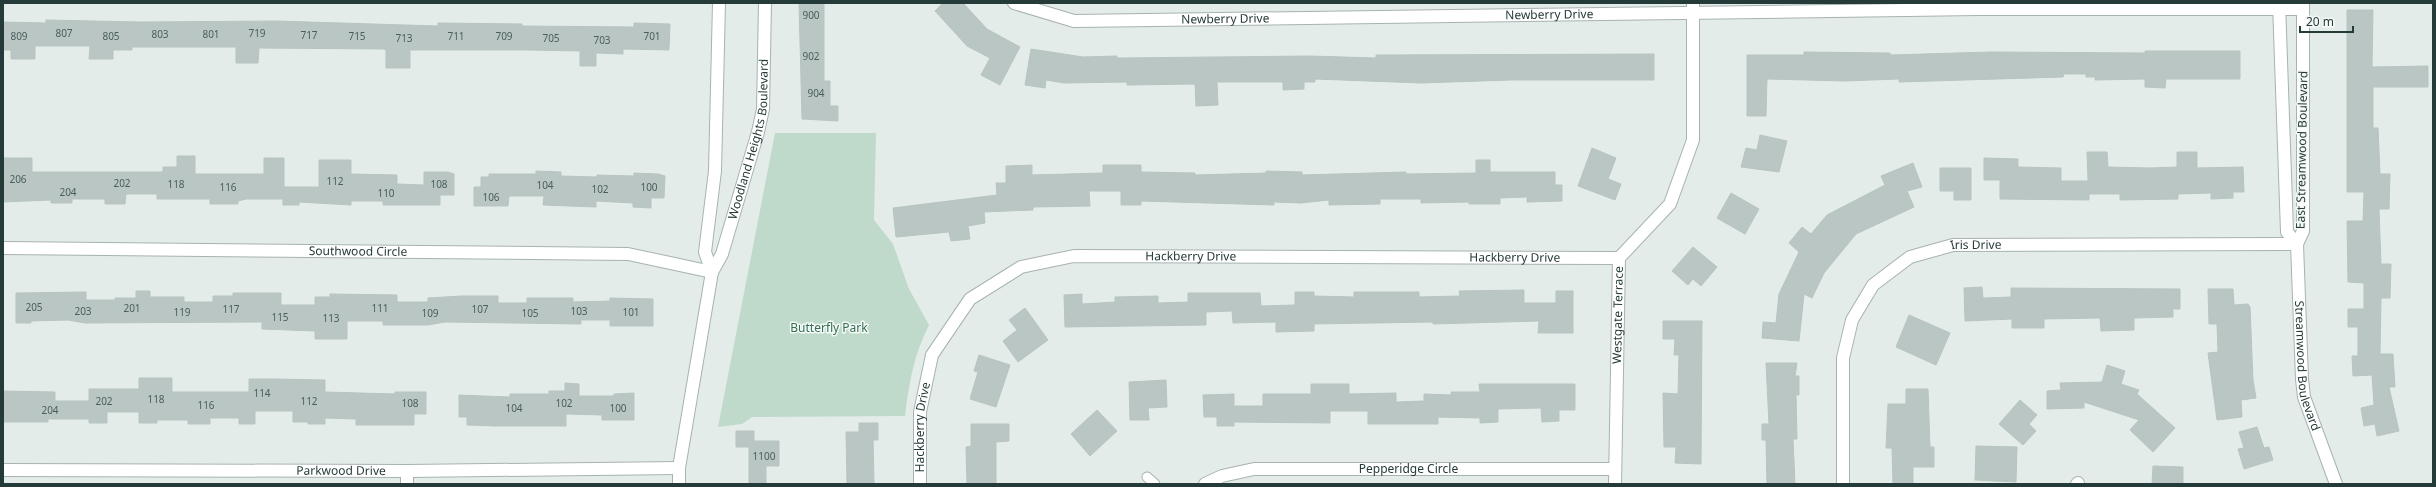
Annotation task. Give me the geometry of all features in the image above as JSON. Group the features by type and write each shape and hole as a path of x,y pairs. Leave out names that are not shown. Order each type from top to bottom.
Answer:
{"street":[{"name":"Woodland Heights Boulevard","path":"712,272 705,252 715,170 719,3"},
{"name":"Woodland Heights Boulevard","path":"679,484 679,468 712,272 722,254 758,132 764,91 765,3"},
{"name":"Newberry Drive","path":"1014,3 1074,21 1694,8 2303,6"},
{"name":"East Streamwood Boulevard","path":"2279,6 2286,232 2297,244 2303,231 2303,6"},
{"name":"Westgate Terrace","path":"1615,484 1619,258 1670,204 1693,140 1694,8"},
{"name":"Iris Drive","path":"1843,484 1843,358 1852,320 1873,285 1910,257 1953,245 2297,244"},
{"name":"Streamwood Boulevard","path":"2297,244 2304,397 2336,484"},
{"name":"Southwood Circle","path":"3,248 628,254 712,272"},
{"name":"Hackberry Drive","path":"920,484 920,412 932,355 970,299 1021,267 1074,256 1619,258"},
{"name":"Parkwood Drive","path":"3,470 407,471 679,468"},
{"name":"Pepperidge Circle","path":"1205,484 1222,476 1254,469 1615,469"},
{"path":"407,471 407,484"}],"lane":[{"path":"1147,477 1155,484"}],"green space":[{"name":"Butterfly Park","path":"775,133 876,133 874,220 893,244 909,289 929,325 919,347 913,369 905,416 752,417 742,424 718,427"}],"building":[{"path":"799,3 824,3 824,81 830,81 830,106 838,106 838,121 802,119"},
{"path":"943,3 963,3 987,29 1020,47 1000,85 981,75 990,58 967,46 935,11"},
{"path":"2347,10 2373,10 2372,67 2428,66 2428,87 2373,87 2373,128 2378,128 2380,174 2390,174 2389,209 2379,209 2381,264 2391,264 2390,298 2381,298 2380,354 2393,354 2395,387 2389,387 2399,431 2377,436 2375,424 2364,426 2361,408 2374,405 2372,375 2353,376 2352,356 2358,356 2358,327 2348,327 2348,309 2364,309 2364,283 2348,282 2347,221 2363,221 2364,192 2347,192"},
{"path":"46,20 140,22 276,21 438,26 438,23 522,24 522,26 634,27 634,23 670,24 669,50 623,49 623,54 596,53 596,66 580,66 580,51 410,50 410,68 386,68 386,50 384,49 259,48 258,63 236,63 236,47 132,47 132,50 113,50 113,59 89,59 90,46 35,46 35,59 11,59 11,50 3,50 3,22 46,23"},
{"path":"1031,49 1083,57 1117,56 1117,58 1310,56 1376,58 1376,55 1654,54 1654,80 1511,80 1421,83 1315,79 1315,82 1304,82 1304,89 1283,90 1283,82 1217,82 1218,105 1196,106 1195,84 1127,85 1127,82 1064,83 1046,80 1045,88 1025,85"},
{"path":"2145,51 2240,51 2240,79 2166,79 2165,88 2145,87 2145,79 2095,80 2095,77 2086,77 2086,74 2064,74 2063,77 1899,82 1899,79 1844,81 1767,79 1766,116 1747,116 1747,55 1804,55 1804,52 1890,53 1890,55 1990,52 2145,53"},
{"path":"1760,135 1787,141 1779,172 1741,167 1746,148 1757,150"},
{"path":"1592,148 1616,158 1608,179 1621,184 1615,200 1578,186"},
{"path":"2087,152 2107,152 2108,167 2150,168 2177,167 2177,152 2197,152 2197,168 2243,167 2244,192 2233,192 2233,198 2211,199 2211,193 2178,194 2178,199 2120,200 2120,194 2089,194 2089,200 2000,199 2000,180 1984,180 1984,158 2018,159 2018,167 2061,168 2061,181 2088,181"},
{"path":"177,156 195,156 195,174 264,174 264,158 284,158 284,187 319,187 319,160 351,160 351,174 397,175 397,184 424,185 424,172 448,172 454,174 454,195 440,195 440,205 383,205 383,201 351,201 351,205 299,202 299,205 283,205 283,199 246,199 238,201 238,204 210,204 210,199 157,199 157,194 126,194 125,204 105,204 105,199 72,199 72,203 51,203 51,200 3,202 3,158 32,158 32,172 163,172 163,167 177,167"},
{"path":"1476,160 1490,160 1490,172 1555,172 1555,185 1562,185 1562,201 1527,202 1527,197 1500,198 1500,204 1469,204 1469,202 1421,203 1421,199 1380,199 1380,204 1329,205 1329,200 1301,203 1274,202 1274,205 1141,201 1141,205 1121,205 1121,191 1089,191 1090,206 1033,207 1033,210 984,212 985,223 968,226 970,239 951,241 949,232 896,237 893,208 997,195 996,183 1006,183 1006,166 1032,165 1032,175 1103,173 1103,165 1141,165 1141,172 1195,173 1195,175 1266,173 1266,171 1302,172 1302,175 1406,172 1406,174 1476,173"},
{"path":"1913,163 1922,187 1907,191 1914,207 1856,234 1824,273 1812,298 1804,294 1799,341 1762,338 1763,322 1776,323 1779,294 1799,252 1789,243 1802,227 1811,234 1827,215 1885,185 1881,176"},
{"path":"1940,168 1971,168 1971,200 1954,200 1954,191 1940,191"},
{"path":"536,171 561,172 561,176 597,177 597,175 634,176 634,173 658,174 665,176 664,198 651,198 651,208 633,207 633,203 596,201 596,207 543,205 544,196 509,196 508,206 474,206 474,187 481,187 481,177 489,177 489,174 536,174"},
{"path":"1731,193 1759,209 1745,234 1717,218"},
{"path":"1693,247 1717,267 1701,286 1693,279 1688,285 1672,271"},
{"path":"1982,287 1983,298 2011,297 2011,288 2180,289 2180,309 2173,309 2173,317 2134,318 2134,330 2101,331 2100,318 2044,319 2044,328 2012,328 2012,319 1965,321 1964,288"},
{"path":"2208,289 2233,289 2234,305 2248,304 2250,307 2253,380 2256,398 2241,400 2242,417 2217,420 2208,353 2218,352 2217,324 2209,324"},
{"path":"1524,290 1524,303 1556,303 1556,291 1573,291 1573,333 1538,333 1539,321 1433,324 1433,322 1314,324 1314,331 1276,332 1276,322 1233,323 1232,311 1206,312 1206,325 1065,327 1064,295 1082,294 1082,304 1115,302 1115,297 1158,296 1158,303 1188,302 1188,293 1260,293 1261,306 1295,305 1295,292 1314,292 1314,296 1354,297 1354,292 1419,292 1419,297 1460,296 1459,291"},
{"path":"136,291 150,291 150,297 184,297 184,302 213,302 213,296 233,296 233,293 281,293 281,305 315,305 315,297 330,297 330,294 397,295 397,302 428,302 428,298 462,296 498,296 498,303 527,303 527,298 573,298 573,302 610,301 610,298 653,299 653,326 610,326 610,320 581,320 581,324 445,322 428,325 383,325 383,321 347,321 347,339 315,339 315,331 262,329 262,322 85,323 68,320 16,323 16,293 86,292 86,300 115,300 115,298 136,298"},
{"path":"1025,308 1048,340 1018,362 1003,341 1017,330 1009,320"},
{"path":"1909,315 1950,333 1936,365 1896,347"},
{"path":"1663,321 1702,321 1701,464 1675,463 1676,447 1664,447 1663,393 1678,394 1679,355 1674,355 1675,339 1663,339"},
{"path":"979,355 1010,365 996,407 970,399 978,372 974,371"},
{"path":"1766,363 1797,363 1795,376 1799,376 1799,395 1796,395 1797,439 1793,439 1795,484 1767,484 1766,440 1762,440 1762,424 1769,424"},
{"path":"2107,365 2125,371 2121,384 2139,390 2137,394 2175,428 2153,452 2130,430 2139,420 2084,402 2084,408 2047,409 2047,391 2061,390 2060,383 2102,382"},
{"path":"139,378 172,378 172,392 249,392 249,379 274,379 325,380 325,392 395,394 395,392 426,392 426,414 414,414 414,425 356,425 356,419 325,418 325,424 308,424 308,422 293,422 293,411 255,411 255,424 239,424 239,418 210,418 210,424 188,424 188,420 157,420 157,423 139,423 139,412 107,412 107,423 89,423 89,419 48,419 48,422 3,422 3,391 55,392 55,401 89,401 89,389 139,389"},
{"path":"1166,380 1167,407 1148,408 1149,420 1130,420 1129,382"},
{"path":"565,383 579,384 579,396 614,396 614,394 634,393 634,420 602,420 602,415 566,414 566,426 496,426 467,425 467,417 459,417 459,395 510,397 510,394 549,394 549,391 565,391"},
{"path":"1311,384 1349,384 1349,394 1396,393 1396,402 1424,401 1424,394 1451,395 1451,392 1480,392 1479,384 1575,384 1575,410 1559,410 1559,421 1542,422 1541,408 1498,409 1498,422 1480,423 1480,418 1438,417 1438,424 1368,424 1368,411 1330,411 1330,423 1234,422 1234,426 1217,426 1217,417 1204,417 1203,395 1234,394 1234,406 1263,406 1263,394 1311,394"},
{"path":"1906,389 1928,389 1930,447 1934,447 1934,467 1913,467 1913,484 1893,484 1892,448 1886,448 1888,404 1906,404"},
{"path":"2020,400 2037,415 2029,424 2036,431 2023,445 1999,424"},
{"path":"1097,410 1117,431 1090,456 1071,434"},
{"path":"859,423 878,423 878,440 873,440 874,484 847,484 846,432 859,432"},
{"path":"971,424 1009,424 1009,441 996,442 996,484 967,484 966,447 971,446"},
{"path":"2257,427 2264,448 2269,447 2273,460 2244,469 2238,449 2244,448 2239,432"},
{"path":"736,431 754,431 754,441 779,441 779,466 766,466 766,484 749,484 749,447 736,447"},
{"path":"1976,446 2017,447 2016,482 1975,480"},
{"path":"2153,466 2183,467 2183,484 2152,484"}]}
